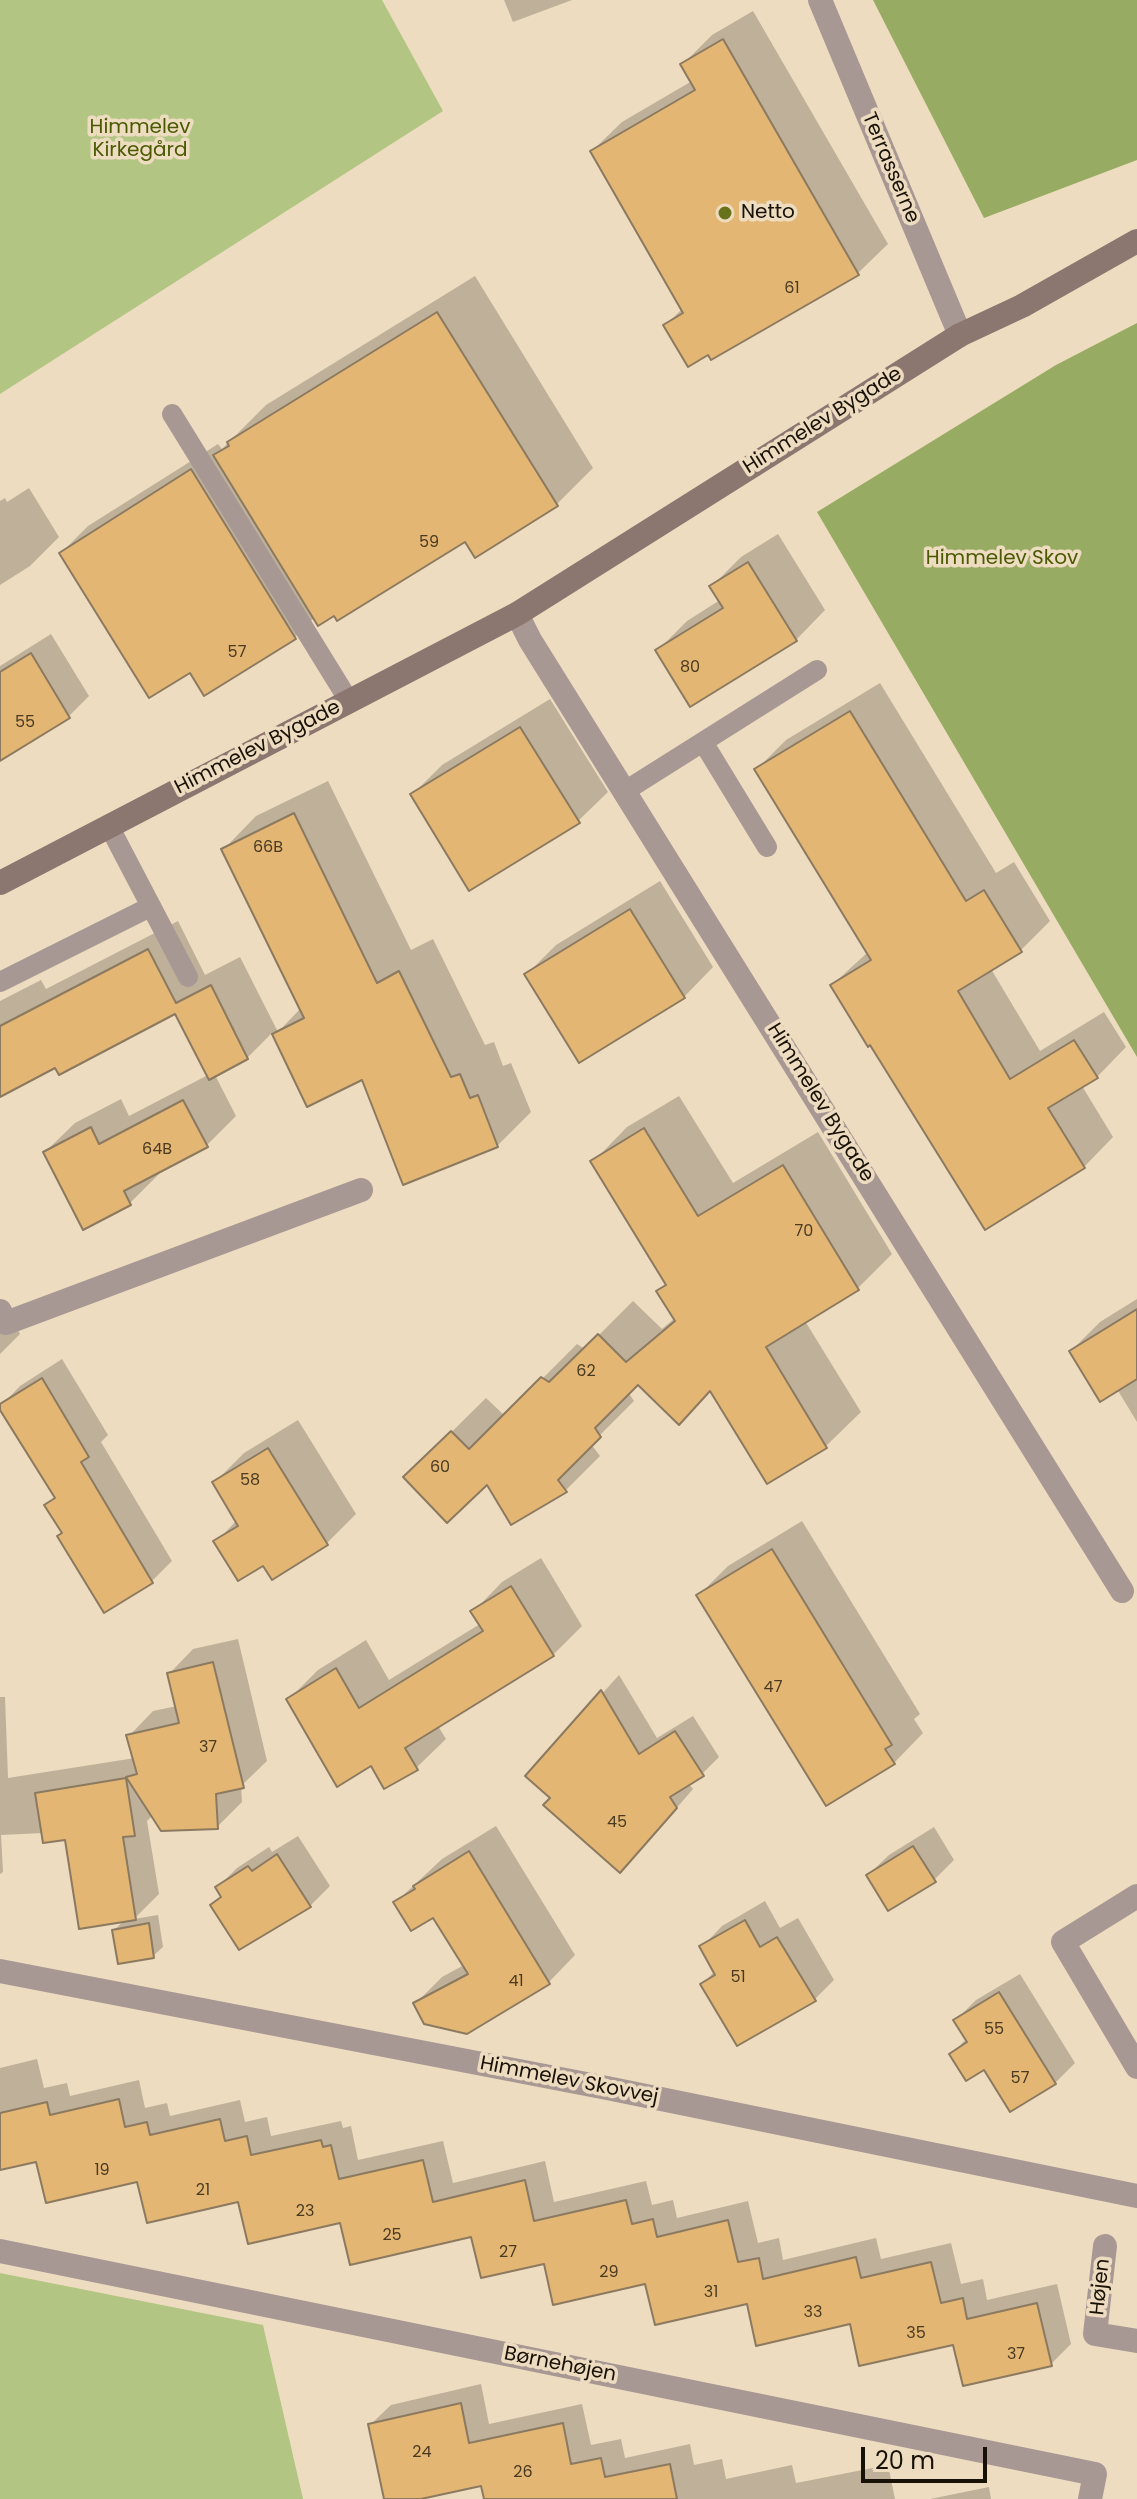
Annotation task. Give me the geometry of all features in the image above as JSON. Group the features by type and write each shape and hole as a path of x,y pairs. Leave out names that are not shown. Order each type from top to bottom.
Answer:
{"street":[{"name":"Terrasserne","path":"820,0 960,335"},
{"name":"Himmelev Bygade","path":"0,883 517,614 960,335 1022,306 1137,241"},
{"name":"Himmelev Bygade","path":"517,614 530,640 1122,1591"},
{"path":"0,1311 6,1323 361,1190"},
{"path":"1137,1896 1063,1942 1137,2067"},
{"name":"Himmelev Skovvej","path":"0,1971 607,2088 1137,2196"},
{"name":"Højen","path":"1105,2246 1095,2334 1137,2341"},
{"name":"Børnehøjen","path":"0,2251 1095,2474 1090,2499"}],"lane":[{"path":"172,414 349,701"},
{"path":"625,791 817,670"},
{"path":"703,742 767,847"},
{"path":"109,826 188,977"},
{"path":"0,982 150,907"}],"green space":[{"name":"Himmelev Kirkegård","path":"0,0 382,0 443,111 0,394"},
{"path":"873,0 1137,0 1137,160 984,218"},
{"name":"Himmelev Skov","path":"1137,323 1137,1057 817,512 1056,365"},
{"path":"0,2273 263,2325 303,2499 0,2499"}],"building":[{"name":"Netto","path":"723,39 859,275 711,360 708,355 688,367 663,325 683,313 590,151 695,90 680,64"},
{"path":"437,312 558,506 475,558 465,542 337,621 334,616 318,626 213,455 229,446 227,442"},
{"path":"191,469 296,639 204,696 190,673 149,698 59,553"},
{"path":"748,562 797,641 690,707 655,650 723,608 709,586"},
{"path":"31,653 70,718 0,761 0,672"},
{"path":"850,711 966,901 984,890 1022,952 958,991 1010,1079 1074,1040 1098,1078 1048,1108 1085,1168 985,1230 830,985 871,960 754,769"},
{"path":"520,727 580,823 469,891 410,794"},
{"path":"294,813 377,983 399,971 451,1077 460,1074 470,1098 478,1095 498,1147 403,1185 362,1080 307,1107 272,1034 304,1018 221,849"},
{"path":"630,909 685,998 579,1063 524,974"},
{"path":"148,949 176,1003 211,985 248,1059 209,1080 175,1014 59,1075 55,1068 0,1097 0,1026"},
{"path":"183,1100 208,1147 124,1191 131,1205 83,1230 43,1152 91,1127 99,1144"},
{"path":"644,1128 698,1216 783,1165 859,1290 766,1347 827,1448 767,1484 710,1391 679,1425 638,1385 595,1428 601,1437 558,1480 567,1492 511,1525 487,1485 447,1523 403,1477 451,1431 469,1449 541,1377 549,1382 598,1334 626,1362 675,1321 656,1291 666,1285 590,1161"},
{"path":"1137,1309 1137,1379 1100,1402 1069,1351"},
{"path":"42,1378 89,1457 81,1462 153,1583 104,1613 57,1536 62,1533 44,1505 55,1498 0,1410 0,1404"},
{"path":"268,1448 328,1545 272,1580 263,1566 238,1581 213,1541 238,1526 212,1482"},
{"path":"772,1549 892,1745 885,1749 895,1764 826,1806 696,1595"},
{"path":"511,1586 554,1656 405,1748 418,1770 384,1789 371,1766 337,1787 286,1699 336,1668 359,1708 483,1631 470,1611"},
{"path":"213,1662 244,1788 216,1794 218,1829 161,1831 126,1777 137,1774 126,1735 179,1723 167,1673"},
{"path":"601,1690 639,1754 675,1731 704,1776 670,1797 677,1808 620,1873 543,1805 550,1798 525,1776"},
{"path":"126,1778 135,1836 123,1837 136,1920 79,1929 65,1840 43,1843 35,1793"},
{"path":"913,1846 936,1882 888,1911 866,1875"},
{"path":"469,1851 550,1984 467,2034 424,2024 413,2003 468,1974 433,1918 411,1931 393,1902"},
{"path":"277,1854 311,1907 239,1950 210,1905 221,1897 215,1887 248,1866 252,1871"},
{"path":"745,1920 760,1947 777,1937 816,2001 737,2046 700,1984 715,1975 699,1946"},
{"path":"149,1923 154,1958 118,1964 112,1930"},
{"path":"999,1992 1056,2084 1010,2112 984,2070 966,2081 949,2054 967,2042 953,2020"},
{"path":"119,2099 125,2127 147,2122 150,2135 220,2119 225,2141 247,2136 251,2155 321,2140 323,2147 331,2145 339,2179 423,2160 433,2202 525,2180 534,2221 626,2200 632,2224 653,2219 657,2237 728,2220 738,2262 759,2258 763,2279 856,2257 861,2278 931,2262 941,2303 963,2298 967,2319 1037,2303 1052,2366 963,2386 953,2345 859,2366 850,2324 756,2346 747,2304 655,2325 645,2284 553,2305 544,2264 481,2278 471,2237 350,2265 340,2223 248,2244 238,2202 147,2223 137,2182 46,2203 36,2162 0,2170 0,2113 47,2102 50,2115"},
{"path":"461,2403 469,2443 563,2423 571,2464 601,2458 605,2477 670,2464 677,2499 484,2499 481,2486 421,2499 384,2499 368,2424"}],"place":[{"name":"Netto","path":"725,213"}]}
